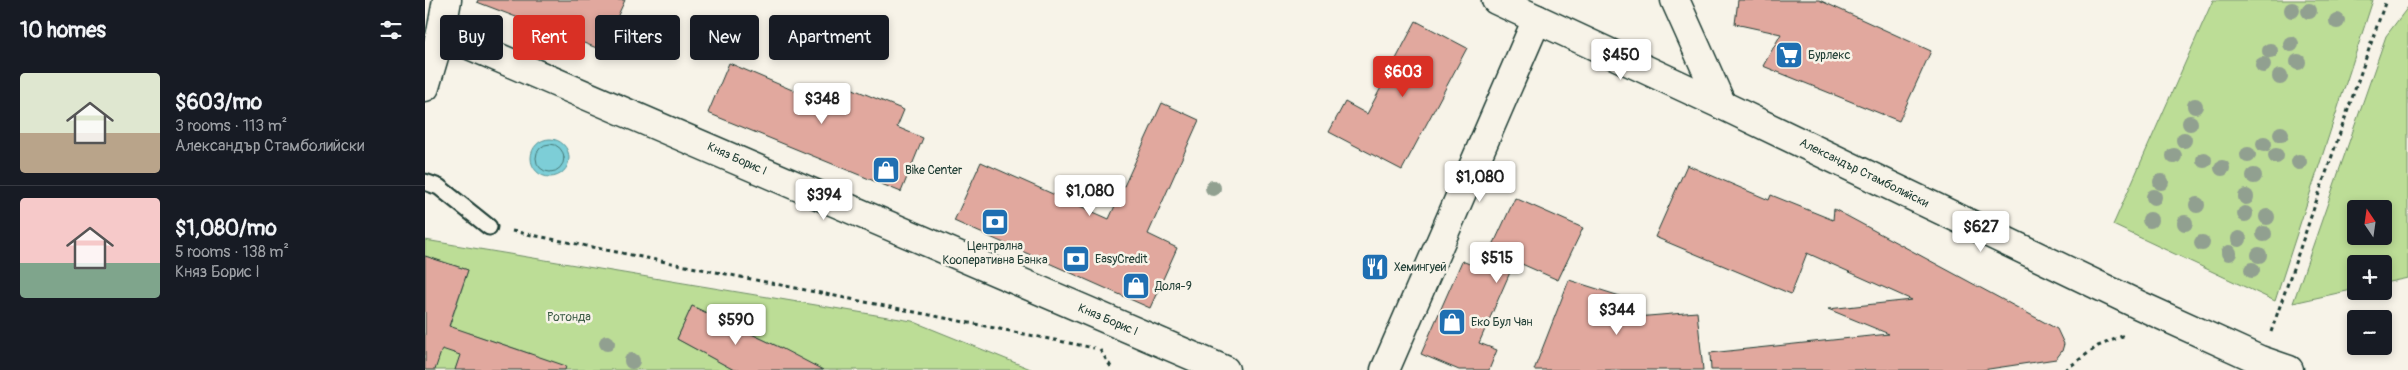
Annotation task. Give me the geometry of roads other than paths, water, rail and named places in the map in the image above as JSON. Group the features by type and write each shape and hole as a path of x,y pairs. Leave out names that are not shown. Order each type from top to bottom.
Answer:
{"street":[{"path":"444,15 447,0"},
{"name":"Александър Стамболийски","path":"1496,0 1723,105 2139,306 2266,365 2289,370"},
{"path":"1675,0 1723,105"},
{"path":"1385,370 1537,19"},
{"path":"425,87 440,36"},
{"name":"Княз Борис I","path":"503,59 679,133 921,240 1225,370"}],"lane":[{"path":"425,182 439,186 489,227"}],"water":[{"path":"550,139 564,144 569,158 564,172 550,177 536,172 531,158 536,144"}],"place":[{"name":"Бурлекс","path":"1789,55"},
{"name":"Bike Center","path":"886,170"},
{"name":"Централна Кооперативна Банка","path":"995,222"},
{"name":"EasyCredit","path":"1076,259"},
{"name":"Хемингуей","path":"1375,267"},
{"name":"Доля-9","path":"1136,286"},
{"name":"Еко Бул Чан","path":"1452,322"}],"park label":[{"name":"Ротонда","path":"569,317"}]}
